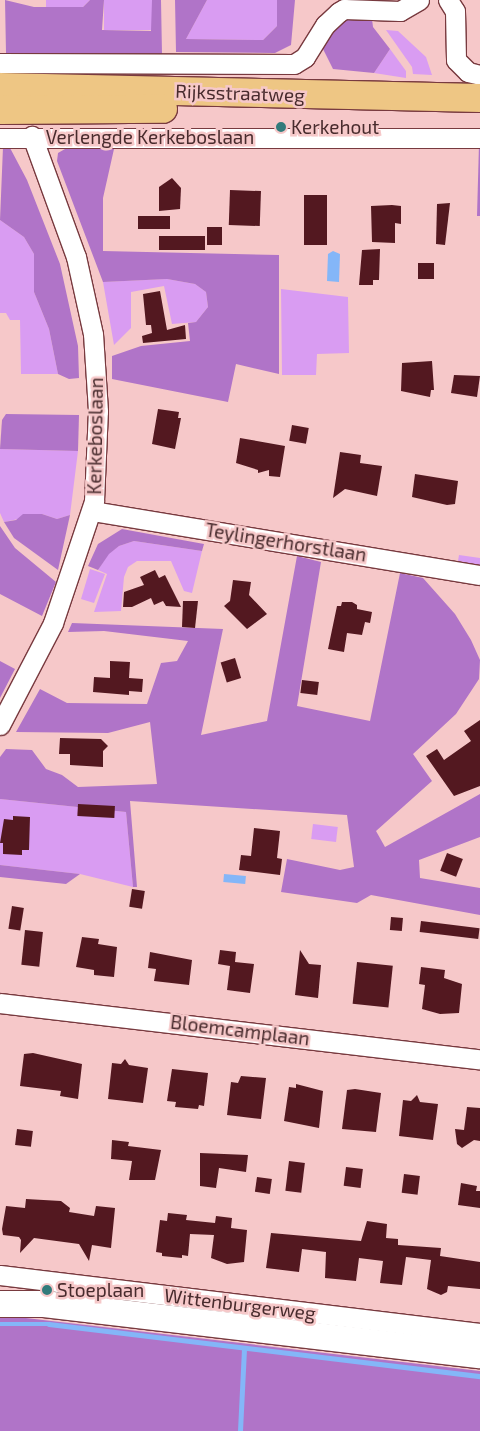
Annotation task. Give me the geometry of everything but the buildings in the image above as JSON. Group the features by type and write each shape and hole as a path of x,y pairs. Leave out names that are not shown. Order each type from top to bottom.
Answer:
{"main road":[{"name":"Rijksstraatweg","path":"0,87 480,98"},
{"name":"Rijksstraatweg","path":"0,110 480,112"}],"street":[{"name":"Rijksstraatweg","path":"0,63 294,64 305,57 325,25 344,9 400,11 418,0"},
{"path":"448,0 455,11 456,60 468,72 480,75"},
{"name":"Verlengde Kerkeboslaan","path":"0,138 32,136 480,138"},
{"name":"Kerkeboslaan","path":"0,725 53,623 92,511 98,410 93,334 76,257 32,136"},
{"name":"Teylingerhorstlaan","path":"92,511 480,574"},
{"name":"Bloemcamplaan","path":"0,1003 480,1059"},
{"name":"Wittenburgerweg","path":"0,1275 480,1333"},
{"name":"Wittenburgerweg","path":"0,1304 44,1304 480,1355"}],"shaded area":[{"path":"5,0 34,7 83,7 90,0 104,0 102,30 151,31 152,0 161,0 162,54 6,53"},
{"path":"46,0 90,0 83,7 46,7"},
{"path":"104,0 152,0 152,30 104,30"},
{"path":"175,0 207,0 186,39 263,40 277,26 277,0 295,0 291,45 275,53 176,52"},
{"path":"207,0 277,0 277,26 263,40 186,39"},
{"path":"346,19 372,19 373,27 390,49 374,73 333,69 322,47 335,24"},
{"path":"386,30 398,31 426,57 432,75 413,74 412,67"},
{"path":"390,49 406,71 406,78 374,73"},
{"path":"479,144 480,216 477,216"},
{"path":"9,146 27,180 60,264 78,346 79,378 69,379 58,374 49,329 34,292 34,254 24,237 0,220 3,147"},
{"path":"65,149 114,149 103,198 103,251 279,255 279,374 236,364 228,402 112,379 112,356 141,346 190,341 188,323 196,322 208,307 206,292 195,284 167,279 103,282 57,161 58,153"},
{"path":"0,220 24,237 34,254 34,292 49,329 58,374 21,374 20,320 10,320 6,313 0,313"},
{"path":"167,279 195,284 206,292 208,307 196,322 172,324 164,286 131,292 131,328 114,345 103,282"},
{"path":"281,289 348,297 349,353 317,354 316,375 282,375"},
{"path":"6,414 79,415 78,451 0,449 2,420"},
{"path":"0,449 78,451 70,515 57,519 42,514 4,522 0,513"},
{"path":"23,514 42,514 57,519 70,515 58,570 14,538 4,522 16,520"},
{"path":"0,526 15,548 56,582 42,616 0,594"},
{"path":"122,529 204,544 202,551 134,541 119,546 109,554 98,570 88,566 98,544"},
{"path":"134,541 202,551 192,593 184,591 171,561 137,561 128,567 124,577 121,611 94,612 107,574 98,570 108,554 119,546"},
{"path":"459,555 480,558 480,565 458,561"},
{"path":"297,556 321,562 297,706 370,721 400,573 423,578 455,614 471,640 480,660 479,679 456,714 413,754 432,781 376,831 385,847 480,794 480,837 419,860 420,878 480,888 480,915 371,895 357,903 281,892 287,859 340,870 354,867 347,815 130,801 137,887 133,887 126,812 0,799 0,757 6,749 32,750 46,769 62,775 78,787 157,784 150,722 108,733 16,732 40,689 67,703 147,704 161,663 177,661 188,641 104,631 68,632 72,623 223,629 201,735 267,721"},
{"path":"90,569 105,574 94,603 81,599"},
{"path":"0,661 15,669 0,698"},
{"path":"0,799 126,812 133,887 80,874 0,865"},
{"path":"313,824 338,827 336,842 311,839"},
{"path":"0,865 80,874 66,884 0,877"},
{"path":"0,1315 480,1371 480,1431 0,1431"}],"water":[{"path":"333,251 340,254 339,282 327,281 328,254"},
{"path":"224,874 246,876 245,884 223,882"}],"waterway":[{"path":"0,1324 49,1324 480,1376"},
{"path":"240,1431 244,1350"}],"place":[{"name":"Kerkehout","path":"281,127"},
{"name":"Stoeplaan","path":"47,1290"}]}
